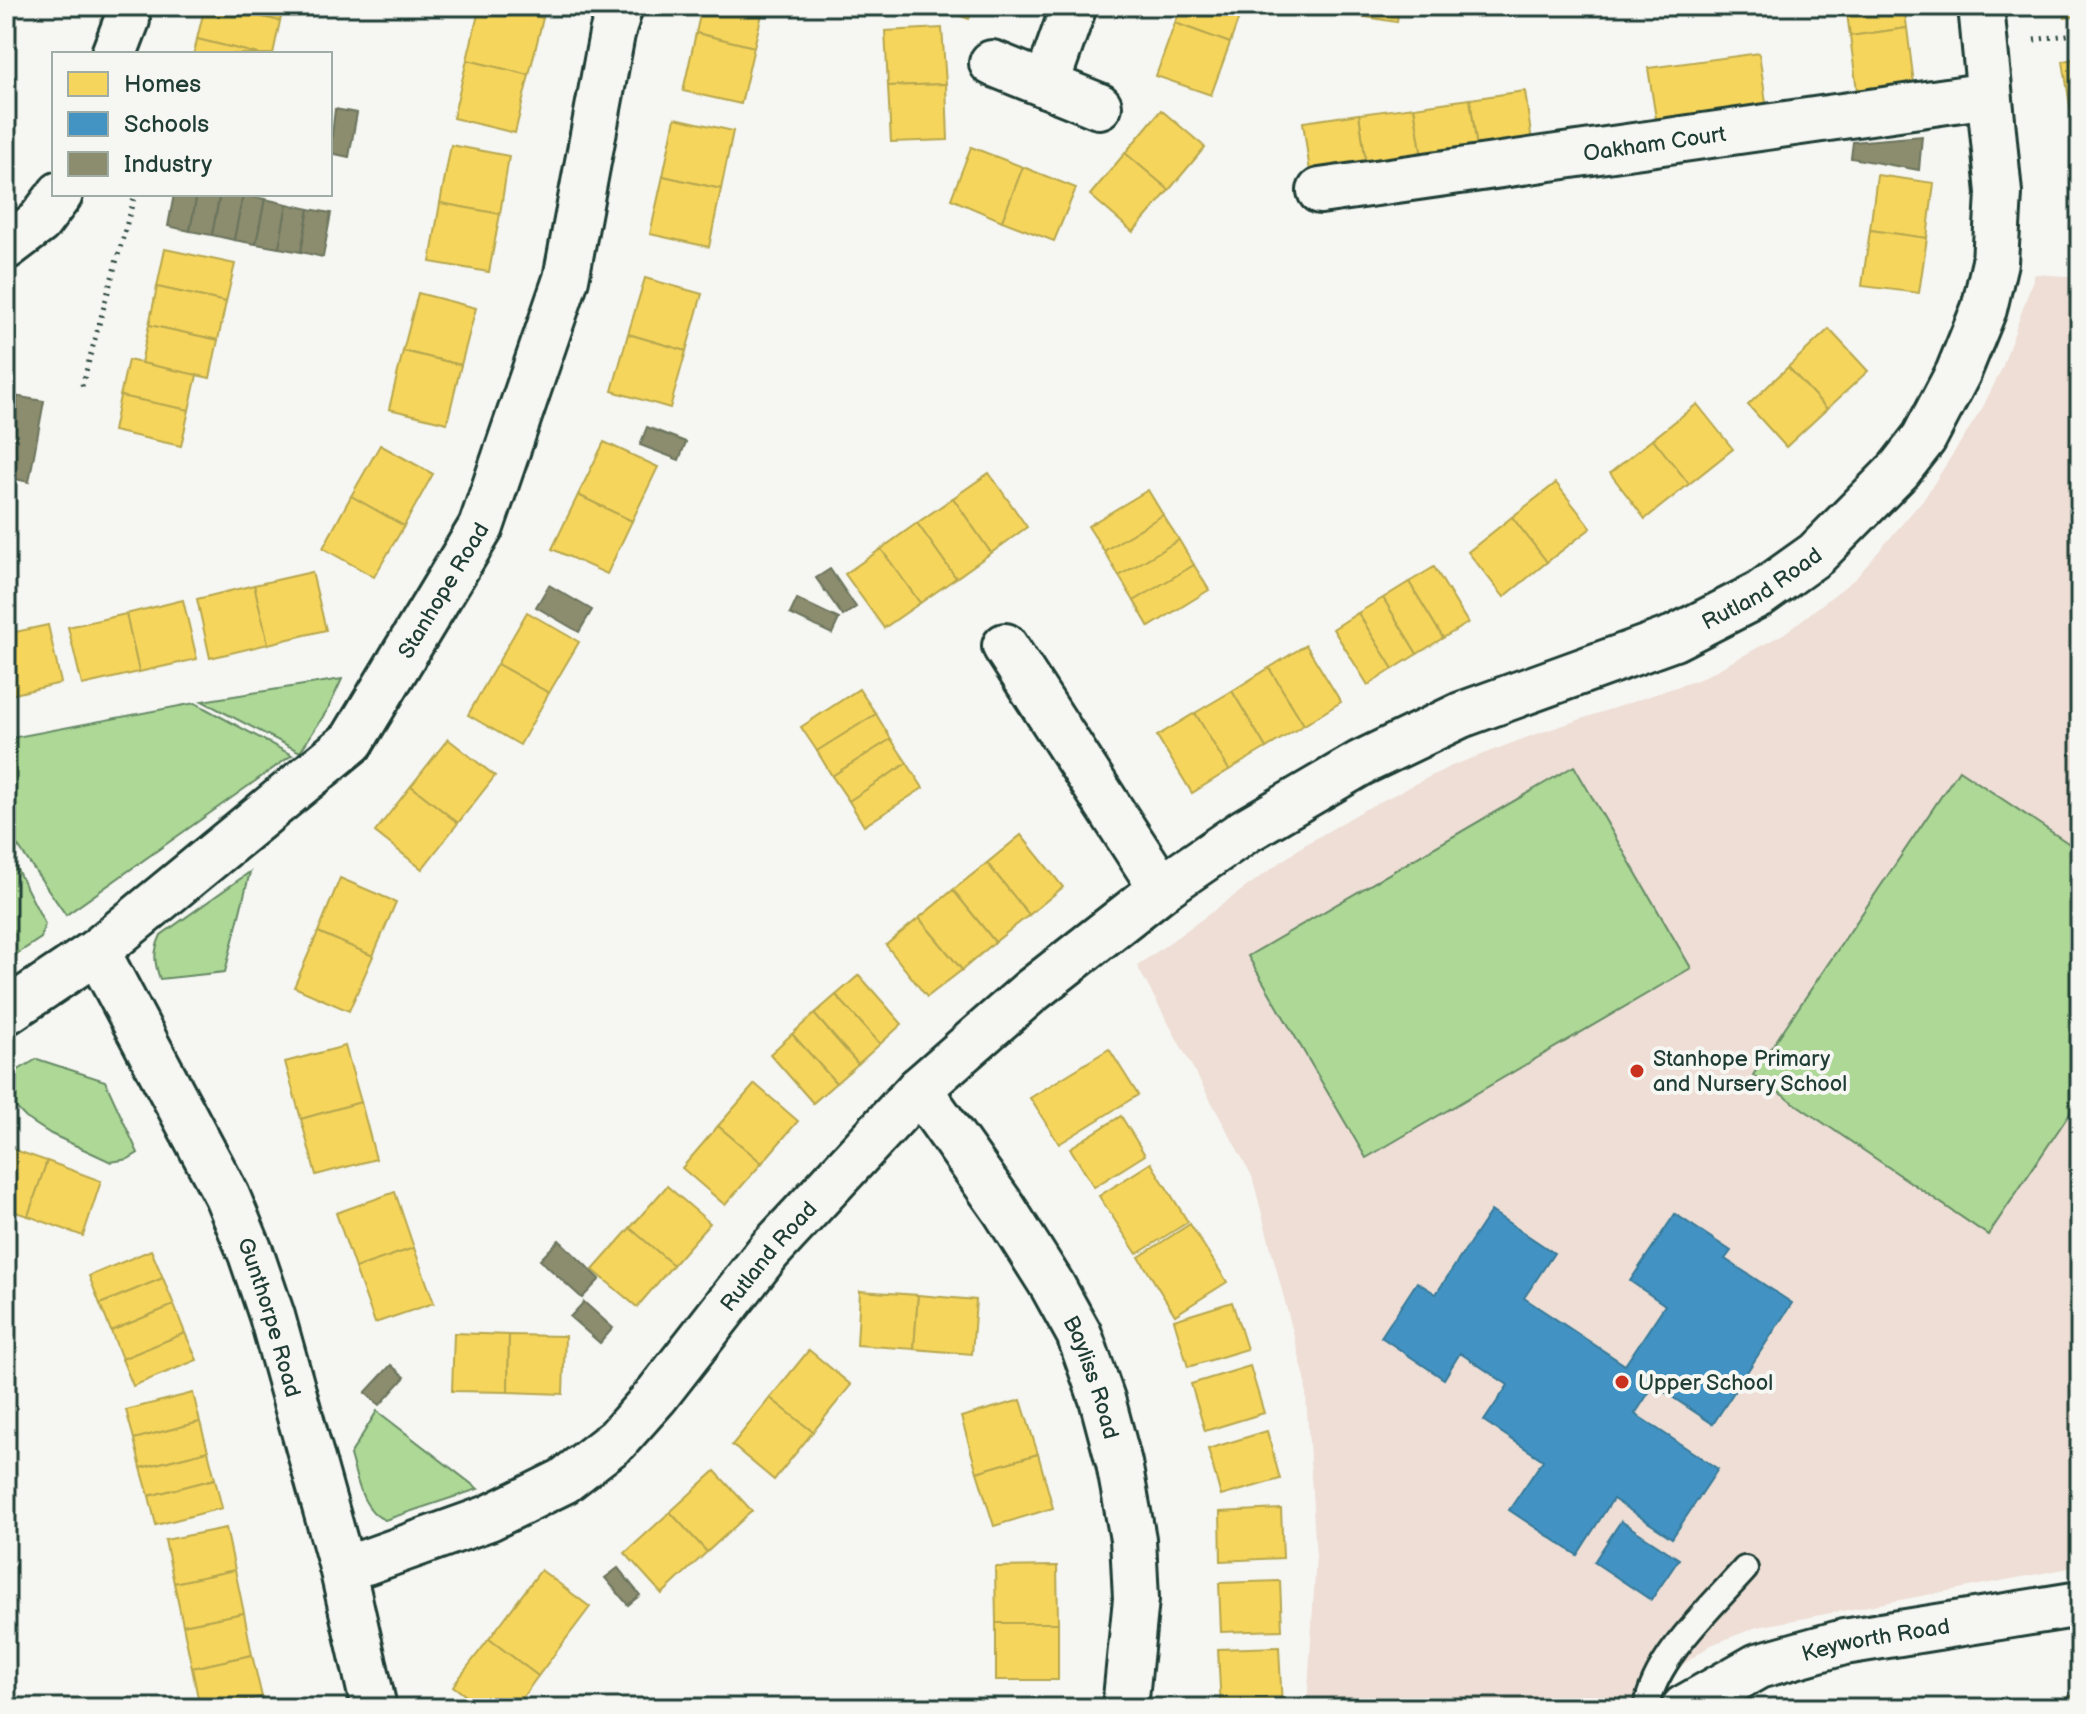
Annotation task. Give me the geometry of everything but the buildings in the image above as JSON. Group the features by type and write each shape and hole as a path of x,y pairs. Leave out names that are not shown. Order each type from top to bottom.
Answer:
{"street":[{"name":"Stanhope Road","path":"6,1012 97,951 352,741 481,527 566,279 612,34 620,6"},
{"path":"1046,85 1074,6"},
{"name":"Rutland Road","path":"342,1567 366,1562 489,1518 564,1481 617,1440 656,1396 769,1251 919,1089 1030,992 1165,886 1245,831 1361,763 1461,715 1674,638 1760,594 1816,554 1899,470 1924,438 1958,373 1984,309 1995,262 1999,193 1981,6"},
{"path":"992,63 1099,106"},
{"name":"Oakham Court","path":"1320,191 1989,95"},
{"path":"6,247 39,222 58,196"},
{"path":"1005,646 1151,872 1165,886"},
{"name":"Gunthorpe Road","path":"97,951 221,1183 251,1254 272,1316 342,1567 374,1708"},
{"name":"Bayliss Road","path":"919,1089 1004,1209 1052,1285 1079,1334 1102,1399 1119,1463 1133,1539 1136,1599 1125,1708"},
{"name":"Keyworth Road","path":"1684,1708 1758,1666 1844,1642 2080,1604"}],"lane":[{"path":"1647,1708 1655,1678 1672,1652 1745,1569"}],"path":[{"path":"2024,41 2080,33"},
{"path":"82,386 134,196"}],"shaded area":[{"name":"Stanhope Primary and Nursery School","path":"2035,274 2080,277 2080,1566 1757,1627 1711,1645 1659,1681 1629,1708 1307,1708 1316,1556 1305,1378 1252,1176 1137,966 1303,846 1364,810 1449,767 1700,679 1785,633 1856,578 1926,496 1983,407 2002,368"}],"green space":[{"path":"342,679 328,709 300,752 202,701"},
{"path":"195,703 292,755 66,915 6,829 6,739"},
{"path":"1574,766 1691,968 1366,1158 1248,956"},
{"path":"1959,770 2080,851 2080,1098 1988,1235 1753,1075"},
{"path":"6,848 45,924 41,938 6,961"},
{"path":"250,872 225,972 160,979 155,957 161,935"},
{"path":"37,1059 105,1081 138,1153 128,1159 111,1162 51,1134 26,1118 6,1097 6,1077"},
{"path":"377,1411 478,1489 385,1520 377,1516 361,1492 350,1455"}],"place":[{"name":"Stanhope Primary and Nursery School","path":"1637,1071"},
{"name":"Upper School","path":"1622,1382"}]}
